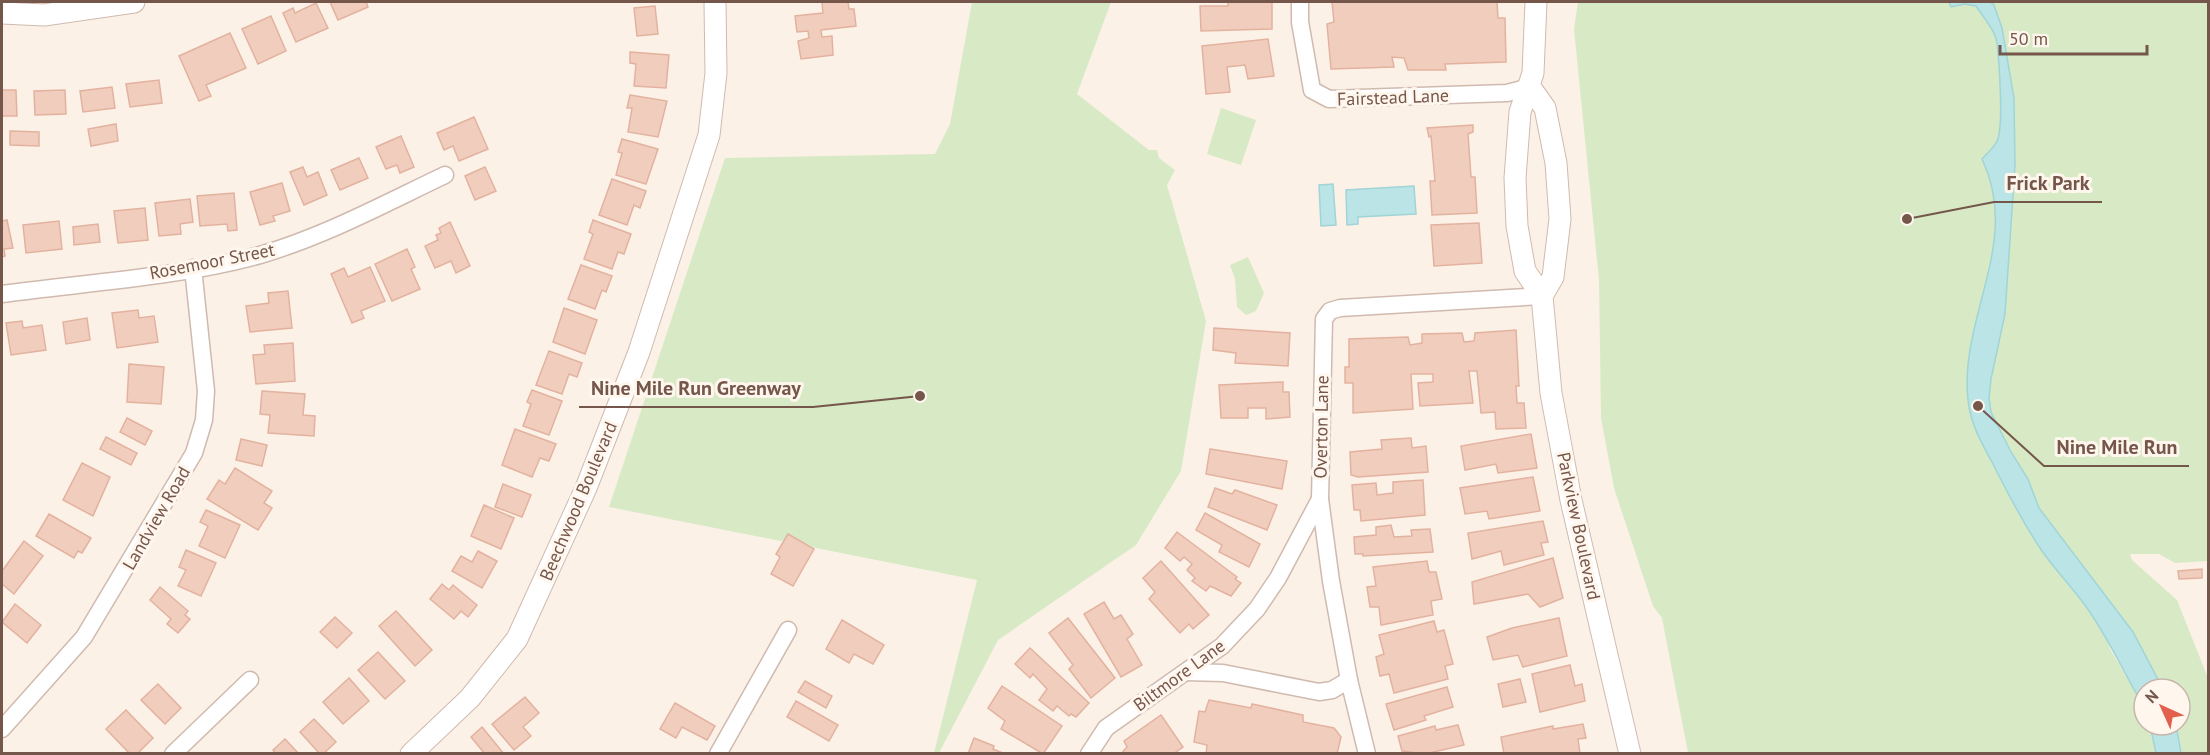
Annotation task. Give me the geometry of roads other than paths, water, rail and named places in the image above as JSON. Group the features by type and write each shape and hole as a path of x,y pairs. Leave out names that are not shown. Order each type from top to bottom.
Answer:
{"street":[{"path":"2,13 44,15 134,2"},
{"name":"Beechwood Boulevard","path":"411,753 470,698 517,639 586,488 639,352 709,135 716,73 715,2"},
{"name":"Fairstead Lane","path":"1300,2 1300,22 1308,77 1312,90 1329,99 1507,93 1530,87"},
{"name":"Parkview Boulevard","path":"1536,2 1533,73 1520,112 1515,178 1517,226 1525,271 1542,296 1551,393 1571,500 1630,753"},
{"name":"Parkview Boulevard","path":"1530,87 1545,108 1556,163 1560,219 1553,278 1542,296"},
{"name":"Rosemoor Street","path":"2,294 193,268 259,255 321,234 445,175"},
{"name":"Landview Road","path":"2,729 84,637 194,453 204,420 206,391 193,268"},
{"name":"Overton Lane","path":"1367,753 1349,680 1330,580 1320,499 1324,319 1330,311 1394,304 1542,296"},
{"name":"Biltmore Lane","path":"1089,753 1106,728 1222,646 1257,609 1278,578 1320,499"},
{"path":"718,753 788,630"},
{"path":"1186,672 1223,673 1319,692 1332,690 1349,680"},
{"path":"173,753 250,680"}],"water":[{"path":"1949,2 1990,2 1994,5 2002,28 2014,98 2015,165 2005,314 1991,379 1989,398 1991,412 2011,452 2028,479 2039,508 2133,632 2157,677 2132,677 2132,685 2095,620 2028,530 1981,441 1971,417 1968,400 1968,369 1972,339 1993,250 1995,220 1993,190 1982,159 1996,144 1999,134 2000,78 1994,33 1976,6 1965,4 1951,7"},
{"path":"1333,184 1336,225 1321,226 1319,185"},
{"path":"1414,186 1416,214 1358,217 1358,224 1347,225 1346,190"},
{"path":"2153,737 2178,737 2181,753 2156,753"}],"place":[{"name":"Frick Park","path":"1907,219"},
{"name":"Nine Mile Run Greenway","path":"920,396"},
{"name":"Nine Mile Run","path":"1978,406"}]}
